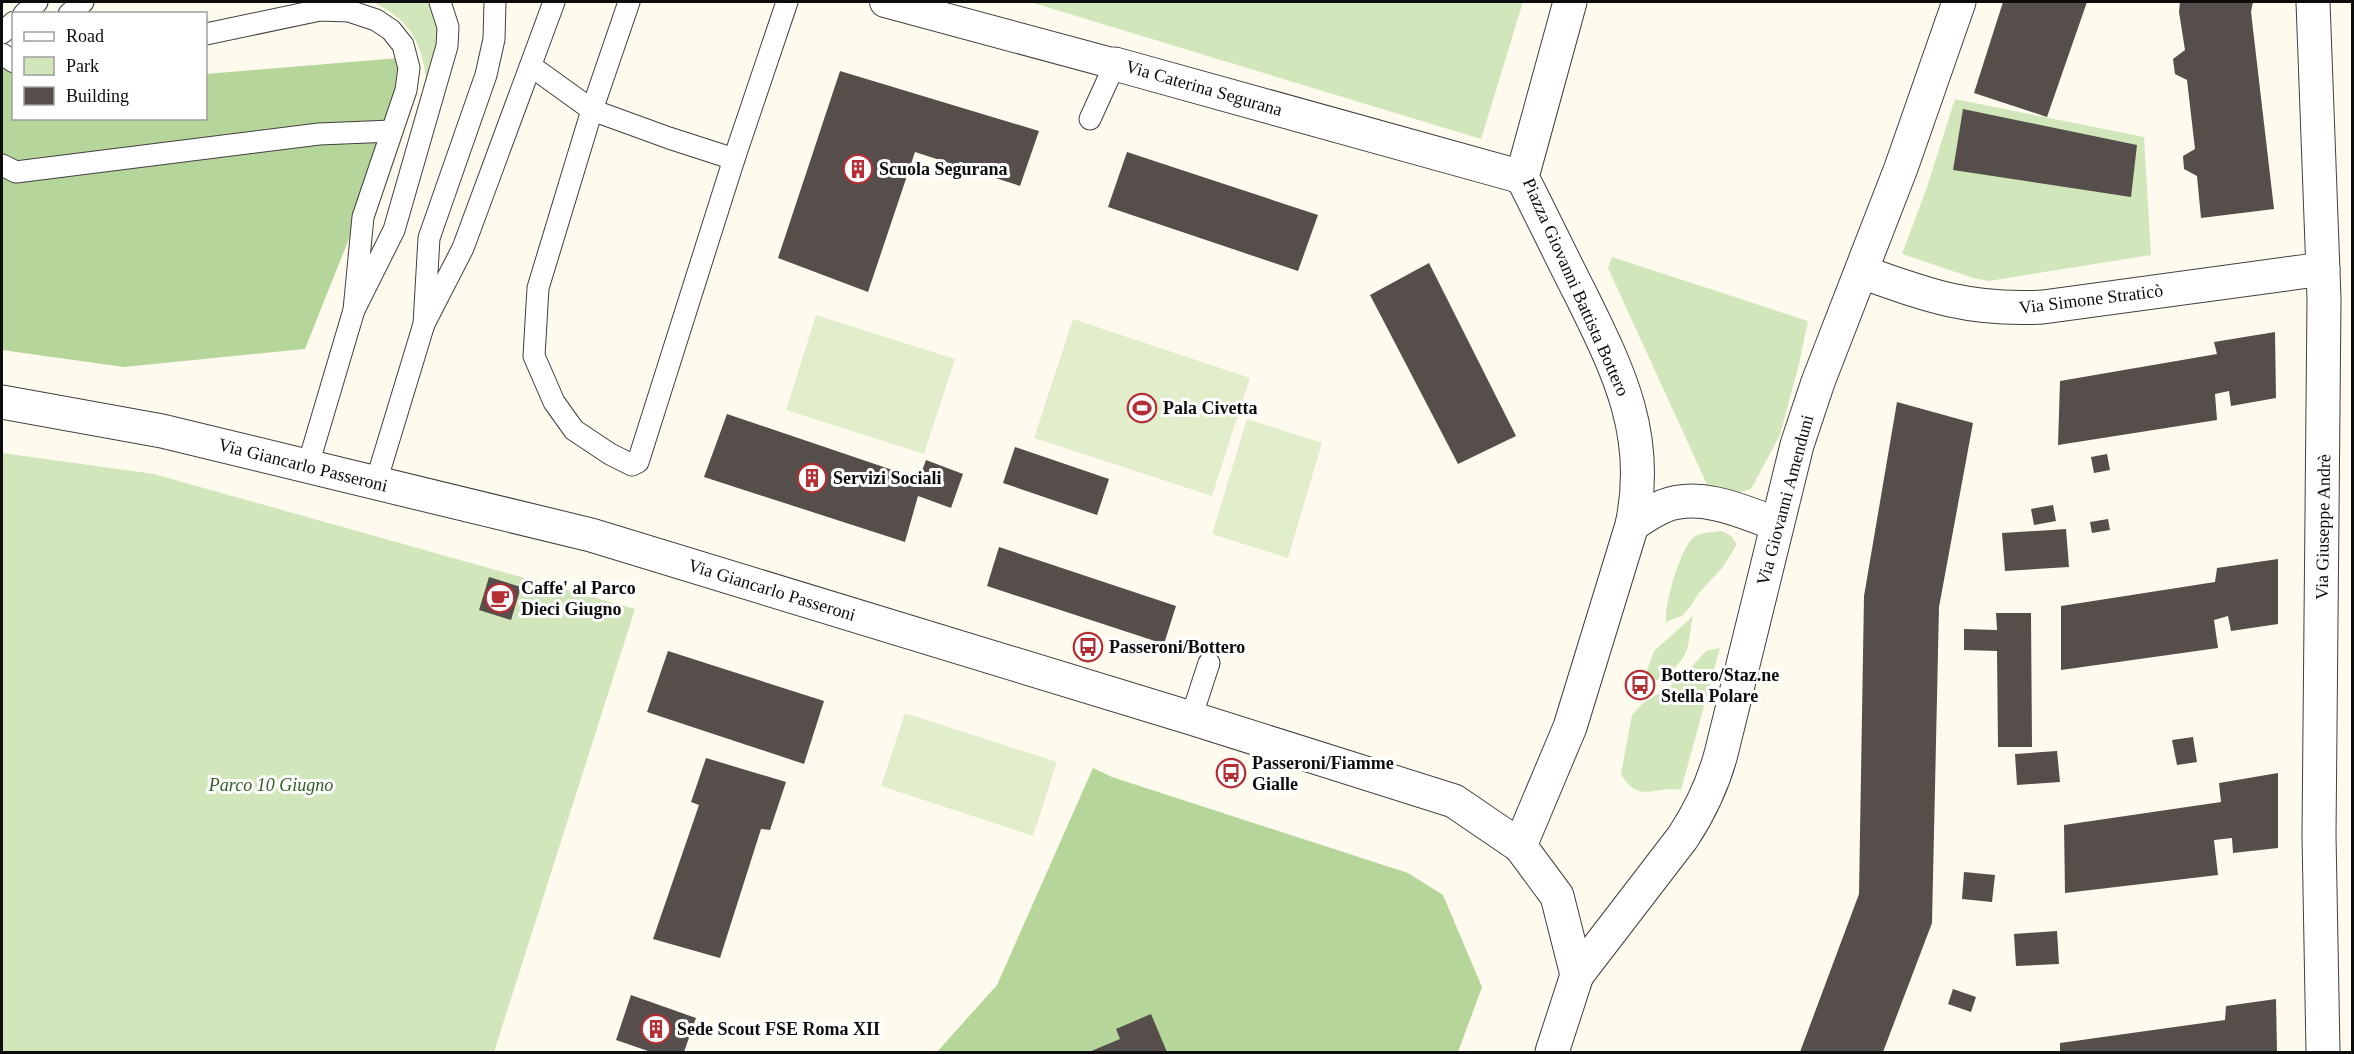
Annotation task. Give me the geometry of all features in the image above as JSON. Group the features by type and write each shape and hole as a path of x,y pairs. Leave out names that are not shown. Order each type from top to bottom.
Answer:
{"street":[{"name":"Via Caterina Segurana","path":"885,2 1522,177"},
{"name":"Piazza Giovanni Battista Bottero","path":"1520,846 1570,727 1632,525 1637,494 1636,435 1626,394 1611,357 1522,177 1570,2"},
{"name":"Via Giovanni Amenduni","path":"1577,975 1674,850 1704,802 1721,754 1797,445 1818,382 1862,272 1959,2"},
{"name":"Via Giuseppe Andrè","path":"2313,2 2325,345 2319,823 2323,1053"},
{"name":"Via Simone Straticò","path":"1862,272 1956,303 1980,307 2018,308 2043,307 2323,269"},
{"name":"Via Giancarlo Passeroni","path":"2,402 162,431 544,523 633,547 1454,801 1520,846 1557,896 1577,975"},
{"path":"1632,525 1666,505 1693,502 1727,507 1776,524"},
{"path":"1552,1053 1577,975"}],"lane":[{"path":"71,12 83,2"},
{"path":"308,465 354,310 394,230 447,46 448,27 440,2"},
{"path":"424,324 429,238 486,75 494,39 495,2"},
{"path":"376,482 424,324 463,248 554,2"},
{"path":"629,2 592,110 538,288 534,356 554,402 574,430 610,454 632,465 638,462 734,159 787,2"},
{"path":"207,34 329,6 376,20 391,30 403,45 409,68 406,90 363,217 354,310"},
{"path":"1090,119 1115,64"},
{"path":"531,66 592,110 734,159"},
{"path":"2,165 16,172 319,134 392,131"},
{"path":"1191,718 1209,663"}],"green space":[{"path":"373,2 427,2 434,11 439,30 438,41 427,83 422,55 406,25"},
{"path":"1030,2 1523,2 1481,139"},
{"path":"2,51 12,57 12,120 207,120 207,74 411,57 392,131 305,349 124,367 2,350"},
{"path":"1955,99 2144,137 2151,255 1989,281 1973,278 1902,254 1927,187"},
{"path":"1612,257 1808,321 1780,435 1751,489 1726,496 1710,491 1608,268"},
{"path":"816,315 955,359 924,454 786,410"},
{"name":"Pala Civetta","path":"1073,319 1250,378 1212,496 1034,438"},
{"path":"1247,419 1322,443 1288,558 1212,534"},
{"name":"Parco 10 Giugno","path":"2,453 154,474 635,609 494,1052 2,1052"},
{"path":"1722,531 1731,536 1737,544 1723,567 1698,594 1683,615 1666,622 1674,577 1689,543 1700,534"},
{"path":"1693,616 1688,646 1682,659 1673,670 1661,678 1643,682 1654,651"},
{"path":"1720,648 1681,790 1647,792 1634,789 1621,774 1632,715 1643,703 1666,689 1688,671 1706,651"},
{"path":"905,713 1057,762 1033,836 881,786"},
{"path":"1093,768 1112,777 1408,873 1443,895 1482,987 1458,1052 937,1052 997,985"}],"building":[{"path":"2003,2 2087,2 2047,117 1974,93"},
{"path":"2180,2 2253,2 2251,12 2274,209 2201,218 2197,176 2184,169 2183,156 2195,149 2187,80 2175,74 2173,59 2185,50 2179,12"},
{"name":"Scuola Segurana","path":"840,71 1039,131 1020,186 915,152 868,292 778,258"},
{"path":"1963,109 2137,145 2131,197 1953,170"},
{"path":"1127,152 1318,215 1298,271 1108,207"},
{"path":"1429,263 1516,436 1458,464 1370,295"},
{"path":"2275,332 2276,398 2231,406 2229,391 2215,394 2217,420 2058,445 2060,381 2217,354 2214,342"},
{"path":"1897,402 1973,423 1939,607 1932,923 1883,1052 1800,1052 1859,894 1864,596"},
{"name":"Servizi Sociali","path":"727,414 919,479 926,460 963,474 951,508 918,496 905,542 704,477"},
{"path":"1015,447 1109,479 1097,515 1003,483"},
{"path":"2107,454 2110,470 2094,473 2091,457"},
{"path":"2053,505 2056,521 2034,525 2031,509"},
{"path":"2108,519 2110,530 2092,533 2090,522"},
{"path":"2066,529 2069,567 2005,571 2002,533"},
{"path":"999,547 1176,606 1164,644 987,586"},
{"path":"2278,559 2278,624 2231,631 2228,616 2214,620 2218,648 2061,670 2061,606 2215,582 2217,568"},
{"name":"Caffe' al Parco Dieci Giugno","path":"489,577 521,587 511,620 479,610"},
{"path":"1996,613 2031,613 2032,747 1998,747 1997,651 1964,650 1964,629 1997,630"},
{"path":"668,651 824,701 804,764 647,712"},
{"path":"2193,737 2197,762 2177,765 2172,740"},
{"path":"2057,751 2060,782 2017,785 2015,754"},
{"path":"706,758 786,782 770,830 761,829 720,958 653,939 699,805 691,802"},
{"path":"2278,773 2278,848 2233,853 2232,838 2214,840 2218,875 2065,893 2064,825 2221,802 2219,783"},
{"path":"1964,872 1995,875 1992,902 1962,899"},
{"path":"2057,931 2059,964 2016,966 2014,934"},
{"path":"1953,989 1976,997 1971,1012 1948,1004"},
{"name":"Sede Scout FSE Roma XII","path":"631,995 696,1018 684,1052 651,1052 616,1040"},
{"path":"2276,999 2277,1052 2060,1052 2060,1043 2225,1020 2226,1006"},
{"path":"1151,1014 1167,1052 1089,1052 1120,1039 1116,1029"}],"place":[{"name":"Scuola Segurana","path":"858,169"},
{"name":"Pala Civetta","path":"1142,408"},
{"name":"Servizi Sociali","path":"812,478"},
{"name":"Caffe' al Parco Dieci Giugno","path":"500,598"},
{"name":"Passeroni/Bottero","path":"1088,647"},
{"name":"Bottero/Staz.ne Stella Polare","path":"1640,685"},
{"name":"Passeroni/Fiamme Gialle","path":"1231,773"},
{"name":"Sede Scout FSE Roma XII","path":"656,1029"}]}
